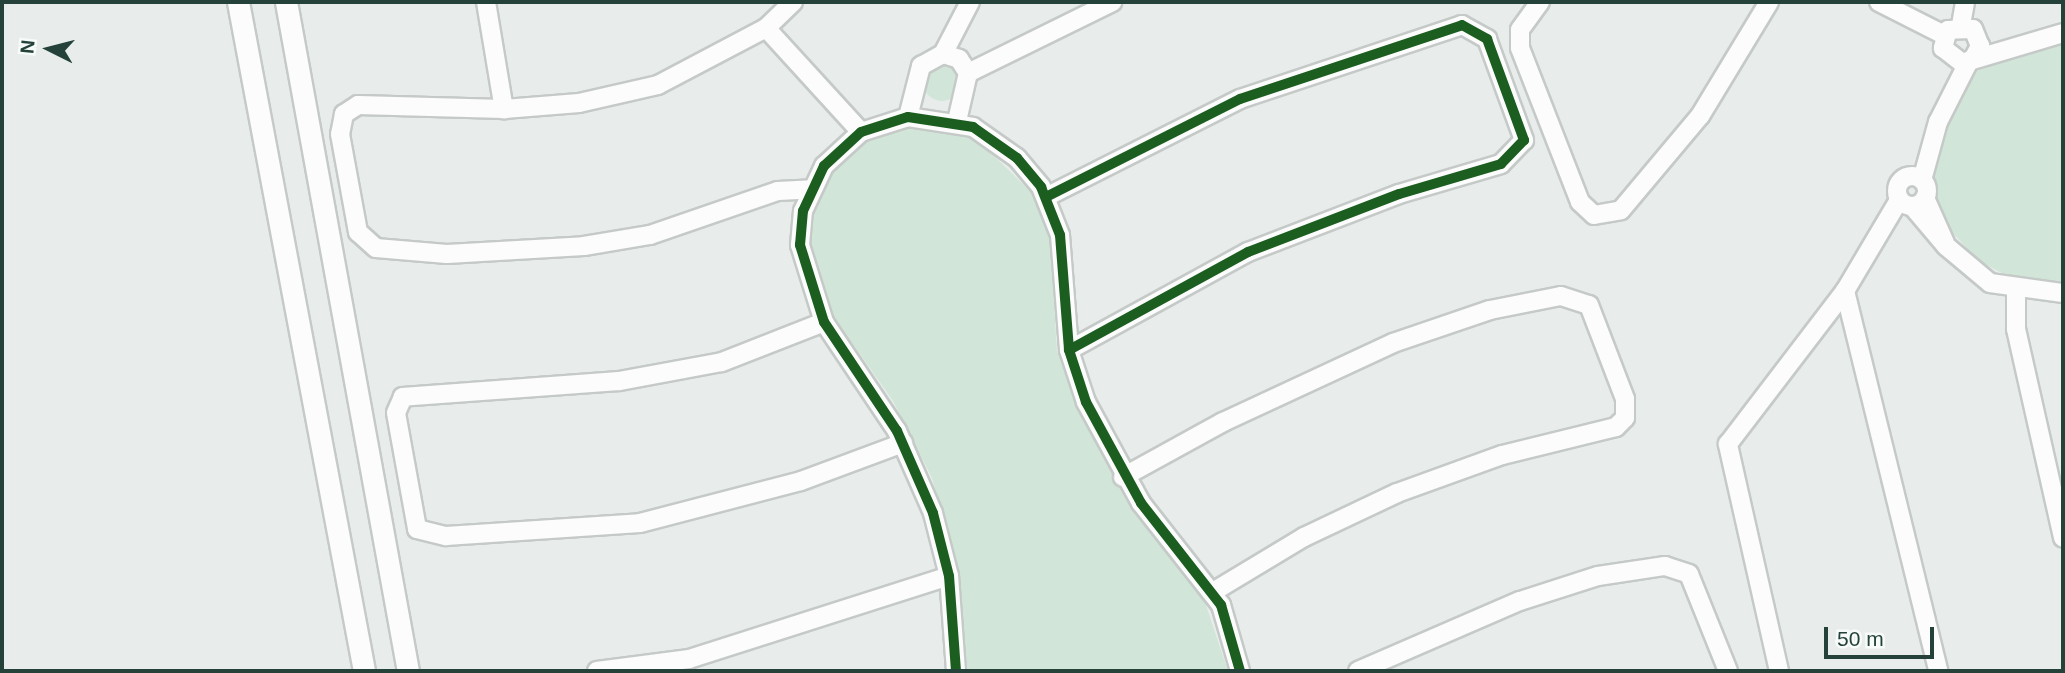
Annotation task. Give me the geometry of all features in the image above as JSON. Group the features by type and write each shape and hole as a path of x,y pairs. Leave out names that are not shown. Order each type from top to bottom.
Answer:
{"street":[{"path":"238,2 364,671"},
{"path":"286,2 408,671"},
{"path":"486,2 504,109"},
{"path":"793,2 766,28 658,85 579,103 504,109 369,104 344,114 341,134 365,243 447,254 584,246 650,235 778,191 812,189"},
{"path":"908,117 921,66 943,54 970,2"},
{"path":"968,73 1112,2"},
{"path":"1540,2 1519,37 1580,202 1594,215 1608,215 1621,210 1700,116 1769,2"},
{"path":"1879,2 1944,35"},
{"path":"1779,671 1728,444 1913,202 1917,178 1938,122 1970,55 1961,25 1965,2"},
{"path":"1046,197 1240,99 1462,25 1487,39 1524,140 1501,164 1248,252 1069,349"},
{"path":"1944,35 1961,25"},
{"path":"766,28 861,132"},
{"path":"1944,35 1943,48 1970,55 2063,33"},
{"path":"943,54 959,59 968,73 957,121"},
{"path":"956,671 949,576 933,513 903,443 824,322 800,245 812,189 829,159 861,132 908,117 957,121 1010,151 1046,197 1063,252 1069,349 1124,477 1213,592 1240,671"},
{"path":"1917,178 1898,184 1946,246 1990,283 2015,291 2063,293"},
{"path":"1845,291 1938,671"},
{"path":"2015,291 2016,329 2063,538"},
{"path":"1124,477 1223,422 1394,343 1490,310 1562,296 1589,305 1625,399 1625,418 1616,427 1502,455 1398,493 1304,537 1213,592"},
{"path":"824,322 722,362 619,381 403,397 396,413 417,529 446,536 640,523 801,481 903,443"},
{"path":"1358,671 1520,601 1598,576 1665,566 1689,575 1728,671"},
{"path":"597,671 689,659 949,576"}],"green space":[{"path":"2063,38 2063,281 2017,281 1979,261 1950,230 1934,192 1933,149 1977,71"},
{"path":"942,63 955,69 961,82 955,95 942,101 929,95 923,82 929,69"},
{"path":"909,127 954,131 982,144 1032,193 1050,237 1057,351 1076,406 1132,510 1203,596 1228,671 967,671 959,574 932,478 893,401 834,317 811,244 814,214 833,172 866,142"}],"cycle path":[{"path":"1046,197 1240,99 1462,25 1487,39 1524,140 1501,164 1399,194 1248,252 1069,350"},
{"path":"956,671 949,576 933,513 897,431 824,322 800,245 803,211 824,166 861,132 908,117 973,127 1017,158 1041,187 1060,235 1069,350 1086,402 1141,503 1221,605 1240,671"}]}
